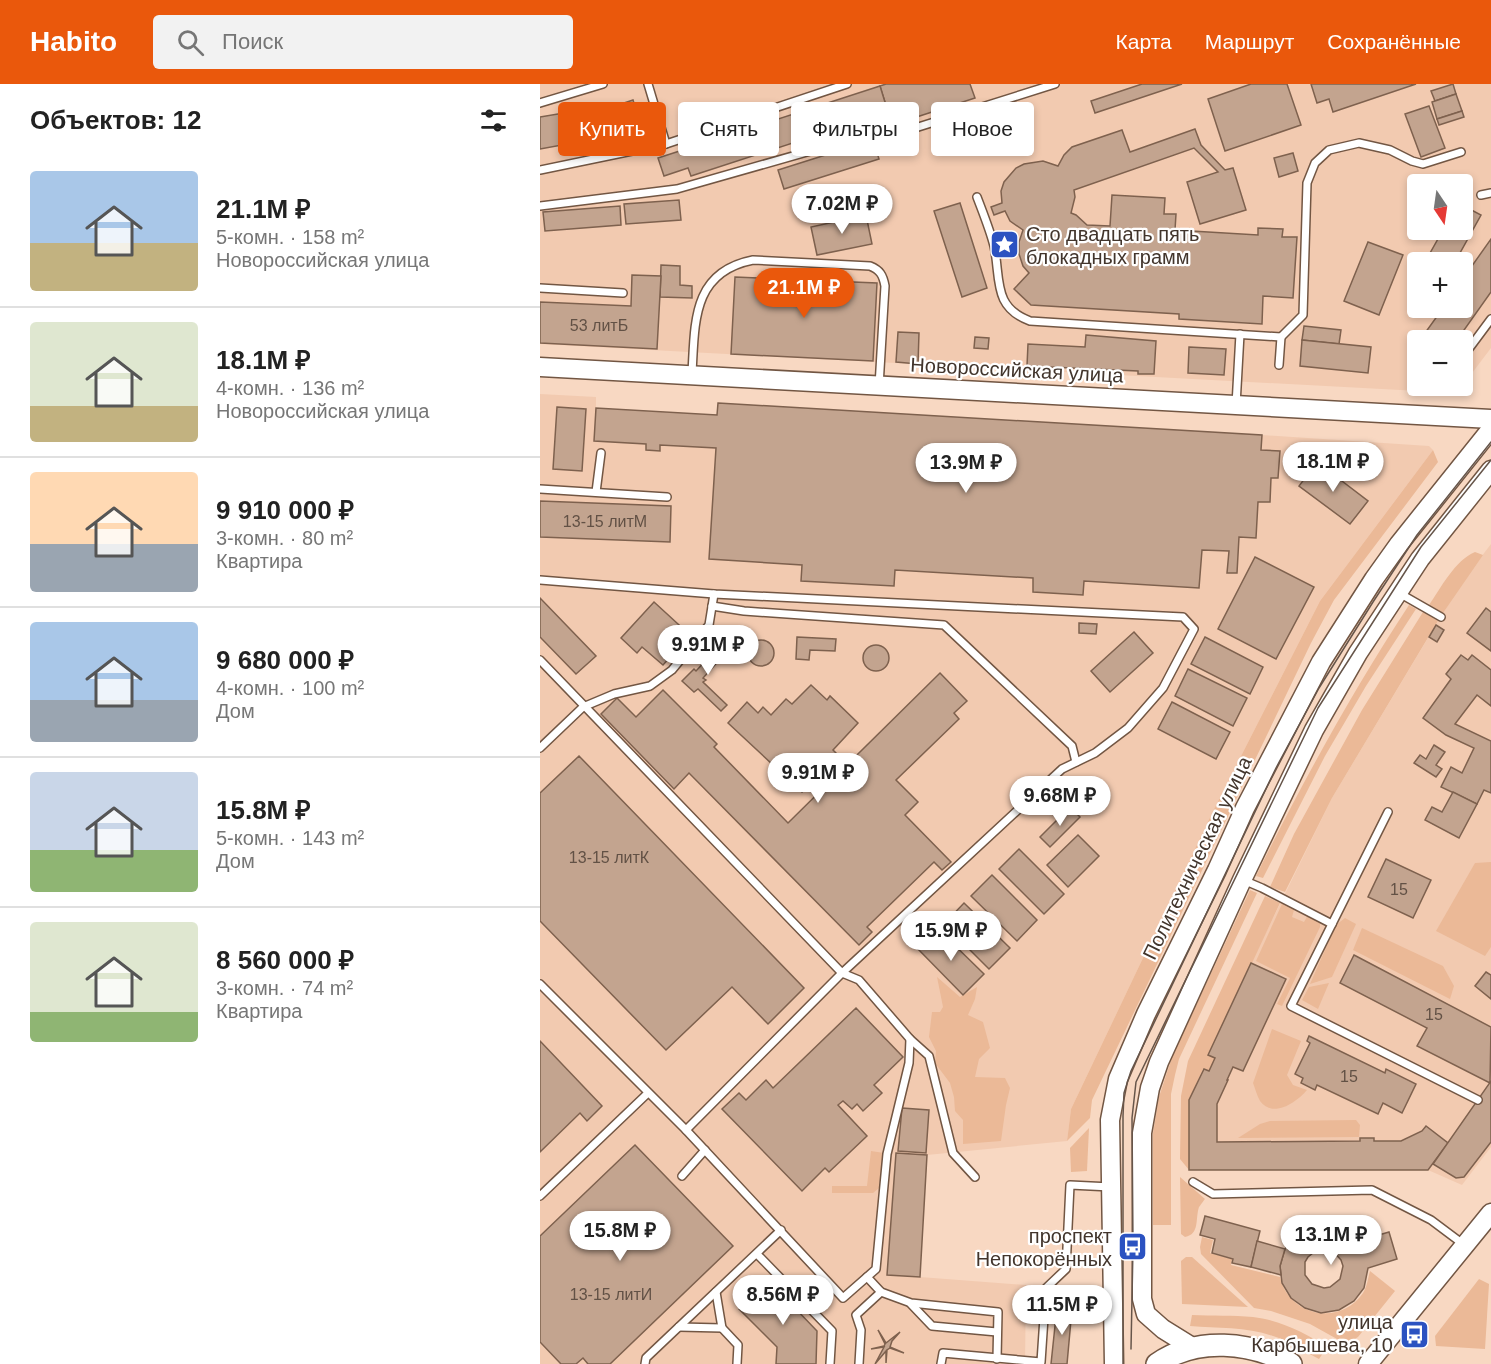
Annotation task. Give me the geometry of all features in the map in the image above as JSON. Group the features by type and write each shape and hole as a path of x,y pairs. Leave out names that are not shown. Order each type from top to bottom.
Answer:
{"main road":[{"name":"Новороссийская улица","path":"540,359 692,371 1236,401 1491,418"},
{"name":"Новороссийская улица","path":"540,367 692,371"},
{"name":"Новороссийская улица","path":"1236,401 1491,410"},
{"name":"Политехническая улица","path":"1114,1364 1110,1119 1118,1079 1146,1014 1250,798 1321,662 1398,544 1491,429"},
{"path":"1192,1347 1163,1329 1146,1314 1142,1299 1142,1133 1150,1088 1242,880 1314,730 1358,653 1420,559 1491,470"},
{"path":"1146,1014 1161,1011 1167,1013 1175,1029"},
{"path":"1368,1364 1491,1213"},
{"path":"1157,1364 1192,1347 1223,1345 1260,1350 1291,1364"}],"lane":[{"path":"540,103 603,84"},
{"path":"648,84 653,102"},
{"path":"666,144 847,84"},
{"path":"540,206 677,189 863,136 896,134 1055,84"},
{"path":"1279,365 1281,337 1303,315 1307,183 1315,163 1329,150 1359,143 1390,150 1423,164 1461,152"},
{"path":"540,170 608,156"},
{"path":"1481,195 1491,193"},
{"path":"977,197 994,246 997,280 1001,295 1007,307 1017,317 1030,321 1281,337"},
{"path":"692,371 699,306 710,284 725,269 753,260 870,266 878,269 883,276 885,286 880,382"},
{"path":"540,288 623,293"},
{"path":"1473,343 1491,319"},
{"path":"1236,401 1240,334"},
{"path":"596,492 601,453"},
{"path":"540,489 668,497"},
{"path":"540,580 714,594 1183,617 1194,629 1163,688 1128,728 1095,753 1062,769 842,973 686,1130"},
{"path":"1398,593 1441,617"},
{"path":"540,748 583,706 614,694 650,686 672,670 709,625 714,594"},
{"path":"712,606 744,611 944,625 1072,746 1076,762"},
{"path":"540,660 842,973 859,980 910,1039 929,1056 953,1153 975,1177"},
{"path":"1388,812 1291,1006 1478,1100"},
{"path":"1242,880 1332,924"},
{"path":"540,984 686,1130 843,1298 876,1269 887,1154 909,1063 910,1039"},
{"path":"540,1196 648,1093"},
{"path":"682,1176 705,1150"},
{"path":"1193,1182 1213,1194 1372,1190 1431,1220 1465,1245"},
{"path":"941,1364 943,1353 1041,1362 1046,1288 1066,1269 1070,1185 1111,1187"},
{"path":"645,1364 646,1358 781,1230"},
{"path":"757,1254 832,1331 830,1364"},
{"path":"867,1277 881,1292 911,1303 998,1312 997,1359"},
{"path":"716,1292 722,1328 738,1345 737,1364"},
{"path":"859,1364 861,1330 856,1315 881,1292"},
{"path":"911,1303 932,1326 998,1332"},
{"path":"679,1327 722,1328"}],"shaded area":[{"path":"540,84 1491,84 1491,348 1473,372 1473,330 1407,330 1407,390 540,344"},
{"path":"540,394 596,397 596,408 717,415 1262,435 1429,446 1433,450 1320,601 1213,811 1071,1109 1067,1141 927,1155 920,1277 1026,1285 1025,1364 540,1364"},
{"path":"1433,450 1438,462 1334,600 1311,643 1092,1100 1090,1118 1067,1141 1071,1109 1213,811 1320,601"},
{"path":"1491,544 1491,1147 1462,1185 1428,1170 1189,1170 1189,1100 1251,963 1332,798 1443,613 1465,578"},
{"path":"1475,552 1483,555 1443,613 1429,605 1461,561"},
{"path":"1409,605 1416,609 1366,686 1325,756 1263,878 1256,876 1328,738"},
{"path":"1423,612 1438,621 1332,798 1285,892 1270,887 1294,834 1362,710"},
{"path":"1491,862 1491,947 1485,956 1436,931 1475,863"},
{"path":"1250,890 1257,893 1179,1059 1171,1094 1171,1225 1153,1225 1153,1133 1159,1097 1172,1057"},
{"path":"1265,896 1280,903 1209,1055 1215,1058 1209,1071 1203,1069 1189,1100 1189,1170 1180,1159 1181,1096 1188,1061"},
{"path":"1282,904 1294,910 1292,917 1304,922 1308,915 1320,922 1320,927 1282,1006 1277,1004 1290,978 1256,961"},
{"path":"1345,918 1356,924 1332,977 1310,984 1336,925"},
{"path":"1362,928 1443,966 1454,986 1450,999 1353,950"},
{"path":"937,977 960,997 977,987 968,1015 983,1022 990,1048 979,1059 975,1077 1005,1078 1010,1088 1001,1141 963,1144 963,1120 955,1111 950,1083 935,1063 936,1051 929,1037 932,1012 940,1012 943,1007"},
{"path":"1329,983 1318,1009 1302,1000 1309,987"},
{"path":"1272,1029 1301,1041 1287,1075 1293,1085 1307,1090 1291,1104 1278,1109 1271,1109 1260,1101 1253,1083"},
{"path":"1356,1120 1360,1125 1359,1137 1238,1138 1260,1124 1270,1121"},
{"path":"1089,1128 1087,1171 1071,1172 1070,1148"},
{"path":"871,1151 884,1153 879,1188 873,1193 832,1193 832,1186 867,1186"},
{"path":"1180,1177 1205,1199 1199,1207 1193,1233 1185,1237 1181,1234"},
{"path":"1202,1237 1213,1240 1210,1253 1232,1259 1231,1265 1280,1277 1285,1290 1294,1301 1316,1312 1329,1313 1353,1304 1363,1293 1370,1271 1395,1291 1358,1337 1346,1344 1310,1324 1254,1308 1201,1254"},
{"path":"1186,1257 1192,1257 1248,1307 1182,1304 1181,1261"},
{"path":"1479,1279 1489,1284 1485,1349 1436,1346 1435,1336"},
{"path":"1192,1315 1253,1317 1273,1321 1292,1328 1327,1347 1319,1359 1285,1341 1263,1333 1232,1328 1190,1326"}],"building":[{"path":"886,84 970,84 975,98 963,102 931,102 931,112 919,116 919,102 885,102 880,86"},
{"path":"1142,84 1182,84 1095,113 1091,101"},
{"path":"1251,84 1287,84 1301,125 1225,151 1208,99"},
{"path":"1311,84 1416,84 1333,112 1329,99 1317,103"},
{"path":"1453,84 1456,94 1435,101 1431,91"},
{"path":"880,86 885,102 831,102"},
{"path":"1456,94 1462,111 1437,119 1432,102"},
{"path":"1429,106 1445,148 1421,157 1405,114"},
{"path":"1462,111 1464,117 1439,125 1437,119"},
{"path":"558,114 558,146 540,149 540,117"},
{"path":"791,115 791,144 779,147 779,119"},
{"path":"1195,129 1201,145 1225,170 1233,168 1246,210 1200,224 1187,182 1218,172 1194,148 1074,190 1075,197 1071,213 1087,225 1110,226 1112,195 1165,198 1164,214 1176,214 1175,230 1258,235 1258,228 1283,229 1282,237 1297,237 1293,298 1263,296 1262,324 1179,319 1179,314 1031,305 1014,289 1029,273 1023,266 1019,254 1019,242 1023,230 1010,221 1005,211 994,215 991,207 1002,203 1001,191 1004,182 1016,168 1024,164 1043,161 1058,166 1072,147 1122,130 1130,152"},
{"path":"678,152 678,156 753,156 691,176 688,168 664,176 658,158"},
{"path":"1293,153 1298,171 1279,177 1274,158"},
{"path":"822,156 878,156 879,159 784,189 778,170"},
{"path":"679,200 681,220 626,224 624,204"},
{"path":"960,203 987,288 962,297 934,211"},
{"path":"620,206 621,225 545,231 543,212"},
{"path":"1473,211 1481,215 1473,229"},
{"path":"866,215 872,244 817,255 811,227"},
{"path":"1491,239 1491,292 1473,317 1473,264"},
{"path":"1437,240 1467,240 1461,252 1431,252"},
{"path":"1368,242 1403,255 1379,315 1344,301"},
{"path":"661,265 680,266 680,285 692,286 692,298 660,297"},
{"path":"632,275 661,276 657,349 540,343 540,302 631,306"},
{"path":"735,277 877,283 873,361 731,354"},
{"path":"1436,318 1473,318 1464,330 1427,330"},
{"path":"1304,326 1341,330 1339,344 1302,340"},
{"path":"898,332 919,333 918,364 896,362"},
{"path":"1086,335 1156,341 1154,374 1138,374 1138,371 1027,366 1028,344 1085,347"},
{"path":"975,337 989,338 988,349 974,348"},
{"path":"1302,340 1371,347 1368,373 1300,366"},
{"path":"1189,347 1226,349 1224,375 1188,373"},
{"path":"718,403 1262,435 1261,450 1280,451 1278,478 1271,478 1270,502 1258,502 1256,538 1239,537 1237,573 1227,573 1229,551 1202,550 1199,588 1084,581 1083,595 1033,592 1033,578 895,570 894,586 801,581 802,565 709,559 716,448 660,445 660,451 646,450 646,444 594,441 596,408 717,415"},
{"path":"557,407 586,409 582,471 553,469"},
{"path":"1317,462 1368,501 1350,524 1299,486"},
{"path":"540,501 671,506 670,542 540,537"},
{"path":"1255,557 1314,587 1276,659 1218,629"},
{"path":"540,598 596,656 576,674 540,637"},
{"path":"654,602 690,635 663,665 642,647 637,653 621,638"},
{"path":"1486,608 1491,612 1491,651 1467,633"},
{"path":"1079,623 1097,624 1096,634 1079,633"},
{"path":"1436,625 1444,630 1437,642 1429,637"},
{"path":"1134,632 1153,653 1110,692 1091,671"},
{"path":"797,637 836,639 835,651 810,650 809,660 796,659"},
{"path":"1205,637 1263,667 1250,694 1191,664"},
{"path":"725,640 732,646 703,678 706,680 703,682 727,705 721,711 698,689 694,692 682,681 694,669 696,671"},
{"path":"761,640 770,644 774,653 770,662 761,666 752,662 748,653 752,644"},
{"path":"876,645 885,649 889,658 885,667 876,671 867,667 863,658 867,649"},
{"path":"1461,655 1468,660 1472,655 1491,670 1491,706 1477,695 1455,724 1491,741 1491,793 1484,790 1477,804 1441,787 1451,767 1462,773 1474,748 1446,735 1423,718 1451,679 1446,674"},
{"path":"1188,669 1247,698 1233,726 1175,696"},
{"path":"940,673 967,701 954,713 959,719 896,780 918,802 905,815 951,862 942,870 934,862 867,927 872,932 859,945 689,773 674,789 601,714 617,698 636,717 663,690 717,744 714,747 788,823"},
{"path":"811,685 827,700 830,696 858,723 833,750 837,754 802,792 728,723 747,702 758,713 763,707 771,715 786,699 792,704"},
{"path":"1172,702 1230,732 1216,759 1158,729"},
{"path":"1434,745 1445,752 1436,765 1442,769 1436,777 1414,763 1420,755 1426,759"},
{"path":"579,756 804,988 768,1024 732,987 666,1050 540,921 540,793"},
{"path":"1453,792 1477,804 1459,838 1425,820 1432,807 1442,812"},
{"path":"1070,807 1080,817 1050,847 1040,837"},
{"path":"1078,835 1099,856 1068,887 1047,865"},
{"path":"1019,849 1064,894 1044,914 999,869"},
{"path":"1386,859 1431,880 1413,918 1368,897"},
{"path":"992,875 1037,920 1017,941 971,896"},
{"path":"964,903 1010,948 989,969 944,924"},
{"path":"938,929 984,974 963,995 918,949"},
{"path":"1354,955 1491,1027 1490,1083 1417,1046 1427,1028 1340,983"},
{"path":"1251,963 1286,979 1243,1071 1233,1067 1227,1080 1217,1104 1217,1142 1360,1141 1360,1138 1374,1138 1374,1141 1401,1141 1422,1131 1426,1126 1448,1143 1428,1170 1189,1170 1189,1100 1204,1069 1209,1071 1215,1058 1208,1055"},
{"path":"1486,972 1491,975 1491,999 1475,986"},
{"path":"856,1008 903,1057 874,1085 882,1093 863,1111 857,1104 852,1109 843,1101 838,1105 867,1136 829,1172 825,1168 802,1191 722,1109 739,1093 746,1100 766,1080 773,1088"},
{"path":"1309,1036 1385,1073 1386,1069 1416,1084 1402,1113 1383,1103 1378,1114 1317,1085 1315,1090 1301,1083 1303,1078 1295,1074 1310,1043 1307,1041"},
{"path":"540,1041 602,1106 587,1121 580,1113 540,1152"},
{"path":"1491,1081 1491,1142 1464,1177 1456,1178 1433,1164"},
{"path":"902,1108 929,1110 926,1153 898,1151"},
{"path":"635,1145 733,1246 610,1364 588,1364 583,1358 576,1364 561,1364 540,1342 540,1236"},
{"path":"896,1153 927,1155 920,1277 887,1275"},
{"path":"1205,1216 1260,1231 1251,1267 1232,1263 1233,1259 1212,1253 1215,1239 1200,1235"},
{"path":"1327,1224 1344,1229 1359,1241 1389,1232 1397,1259 1368,1268 1364,1288 1354,1301 1339,1310 1321,1313 1305,1308 1291,1298 1282,1283 1280,1266 1285,1249 1295,1235 1310,1227","holes":["1318,1249 1332,1250 1343,1266 1340,1279 1330,1287 1324,1288 1312,1284 1305,1275 1305,1262"]},
{"path":"1257,1241 1285,1249 1280,1266 1281,1275 1251,1267"},
{"path":"769,1281 817,1331 816,1364 776,1364 777,1347 739,1309"},
{"path":"1057,1307 1072,1309 1067,1364 1051,1364"},
{"path":"878,1330 886,1343 900,1332 890,1347 904,1353 890,1348 887,1350 886,1363 886,1351 875,1364 884,1347 871,1349 885,1344"}],"tram line":[{"path":"1123,1364 1123,1116 1124,1093 1131,1071 1276,768 1319,688 1417,535 1491,442"},
{"path":"1131,1349 1132,1118 1136,1082 1318,708 1421,547 1491,460"}],"place":[{"name":"Сто двадцать пять блокадных грамм","path":"1005,245"},
{"name":"проспект Непокорённых","path":"1133,1247"},
{"name":"улица Карбышева, 10","path":"1414,1334"}]}
